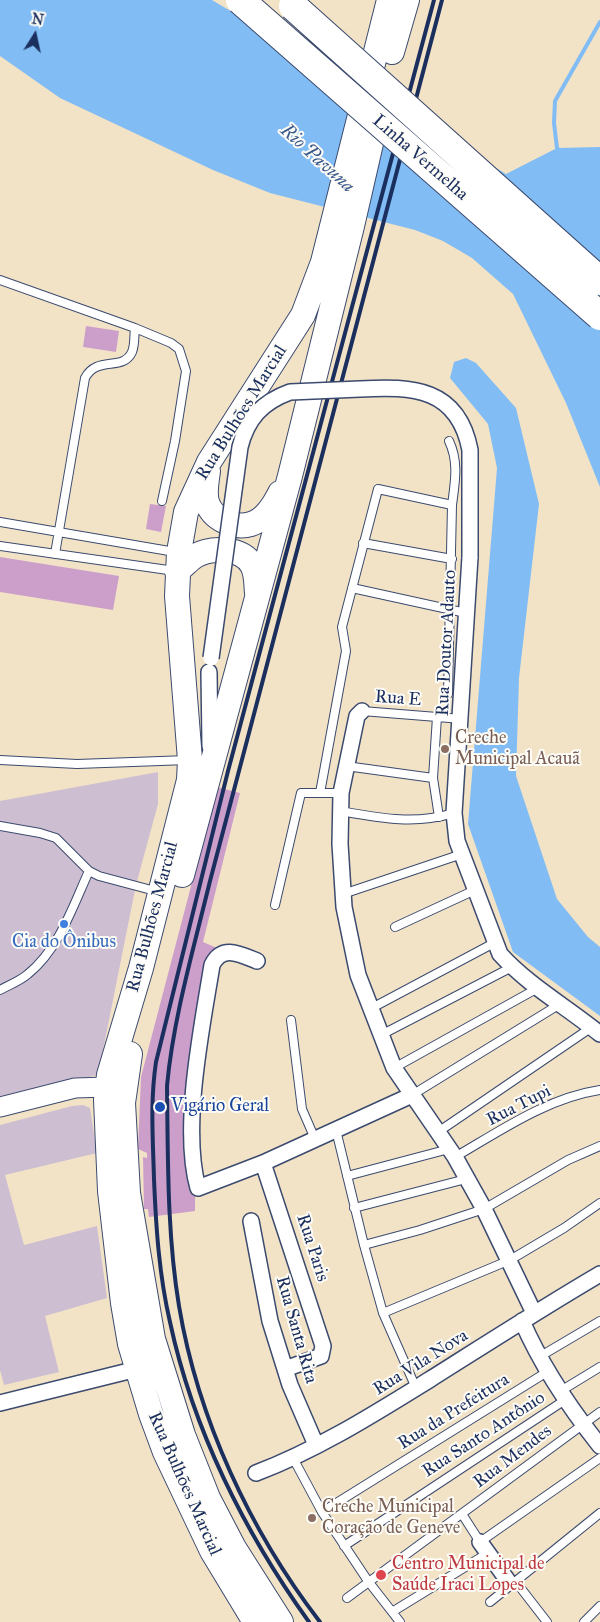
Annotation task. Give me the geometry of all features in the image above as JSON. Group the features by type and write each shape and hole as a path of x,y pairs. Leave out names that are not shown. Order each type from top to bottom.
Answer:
{"highway":[{"name":"Linha Vermelha","path":"240,0 600,316"},
{"name":"Linha Vermelha","path":"293,6 600,281"}],"main road":[{"path":"342,223 380,70 389,0"},
{"path":"380,70 407,0"},
{"name":"Rua Bulhões Marcial","path":"278,1621 225,1531 208,1498 183,1435 153,1339 130,1210 123,1120 125,1075 176,867 189,780 189,749 177,596 178,562 186,512 209,462 303,315 323,262 342,223"},
{"name":"Rua Bulhões Marcial","path":"255,1622 212,1551 165,1452 137,1369 123,1303 110,1191 107,1142 107,1087 119,1034 161,893 176,867 210,775 290,476 342,223"},
{"path":"209,462 206,484 209,507 212,513 222,520 236,524 251,524 260,519 271,509 290,476"},
{"path":"178,562 210,550 237,553 246,558 252,566 258,597"}],"street":[{"name":"Rua Doutor Adauto","path":"210,665 240,447 250,420 258,410 277,397 290,392 403,388 421,390 438,398 445,404 462,422 470,450 470,557 462,719 454,813 458,841 494,943 500,954 512,968 596,1031"},
{"path":"189,749 210,665"},
{"path":"210,665 210,775"},
{"path":"362,711 357,716 341,793 340,811 343,894 358,975 394,1068 452,1153 510,1260 528,1317 538,1358 562,1396 600,1446"},
{"path":"257,961 232,953 224,953 216,957 212,965 196,1086 194,1174 198,1188 264,1163 412,1095"},
{"path":"0,1108 75,1088 107,1087"},
{"name":"Rua Paris","path":"264,1163 323,1346 321,1356 285,1369"},
{"name":"Rua Santa Rita","path":"252,1221 270,1321 285,1369 316,1445"},
{"name":"Rua Vila Nova","path":"256,1473 293,1458 393,1404 528,1317 600,1274"},
{"path":"0,1403 137,1369"},
{"path":"484,1547 512,1582"}],"lane":[{"path":"0,280 135,328 171,343 179,349 186,371 175,441 162,501"},
{"path":"55,554 86,378 90,369 96,366 120,362 130,356 133,350 135,328"},
{"path":"448,694 452,505 456,469 455,454 449,441"},
{"path":"320,793 346,651 342,627 378,489 452,505"},
{"path":"0,522 59,533 178,562"},
{"path":"363,544 452,559"},
{"path":"0,546 55,554 178,562"},
{"path":"352,588 466,613"},
{"name":"Rua E","path":"362,711 462,719"},
{"path":"438,717 433,778 440,817"},
{"path":"0,760 77,764 189,749"},
{"path":"346,766 433,778"},
{"path":"275,905 300,795 304,792 341,793"},
{"path":"340,811 391,820 433,820 454,813"},
{"path":"0,826 40,833 56,838 89,870 99,876 161,893"},
{"path":"343,894 462,854"},
{"path":"0,990 27,975 45,956 62,932 89,870"},
{"path":"395,927 475,890"},
{"path":"370,1009 494,943"},
{"path":"381,1035 512,968"},
{"path":"394,1068 538,988"},
{"path":"412,1095 560,1004"},
{"path":"291,1020 302,1109 315,1139"},
{"path":"438,1132 596,1031"},
{"name":"Rua Tupi","path":"347,1176 452,1153 559,1101 600,1090"},
{"path":"336,1130 354,1208 383,1313 416,1388"},
{"path":"364,1246 484,1209 568,1160 600,1146"},
{"path":"354,1208 466,1178"},
{"path":"383,1313 510,1260 564,1228 600,1203"},
{"path":"538,1358 600,1321"},
{"name":"Rua Santo Antônio","path":"344,1546 562,1396 600,1366"},
{"name":"Rua da Prefeitura","path":"322,1512 547,1372"},
{"name":"Rua Mendes","path":"347,1598 600,1412"},
{"path":"293,1458 322,1512 344,1546 400,1622"},
{"path":"392,1612 484,1547 600,1458"},
{"path":"490,1602 512,1582 600,1513"},
{"path":"462,1514 484,1547"},
{"path":"512,1582 547,1622"},
{"path":"584,1622 600,1606"}],"shaded area":[{"name":"Cia do Ônibus","path":"158,772 158,804 136,885 98,1075 0,1097 0,801"},
{"path":"83,1105 90,1108 97,1153 5,1175 24,1245 97,1226 107,1298 45,1316 59,1372 4,1385 0,1370 0,1125 72,1106"}],"water":[{"name":"Rio Pavuna","path":"0,0 212,0 506,174 557,148 600,147 600,487 566,403 513,294 472,258 443,241 415,230 270,193 213,170 60,98 0,56"},
{"path":"466,358 476,363 516,408 539,504 519,678 516,776 557,899 588,937 600,947 600,1016 513,952 468,824 497,468 488,424 450,378 454,362"}],"building":[{"path":"86,326 119,331 116,352 83,347"},
{"path":"150,504 166,506 161,532 146,529"},
{"path":"0,557 119,576 113,610 0,592"},
{"path":"217,787 240,793 203,942 217,948 208,988 195,1180 195,1211 149,1217 148,1209 144,1209 143,1157 147,1158 147,1153 138,1149 141,1077"}],"waterway":[{"path":"560,152 557,148 554,123 555,101 600,22"}],"railway":[{"path":"309,1622 264,1553 224,1479 192,1402 180,1362 166,1304 159,1251 152,1106 154,1077 156,1062 228,771 434,0"},
{"path":"320,1622 271,1550 250,1512 230,1472 199,1390 179,1306 172,1252 167,1086 179,1009 210,881 442,0"}],"place":[{"name":"Creche Municipal Acauã","path":"445,749"},
{"name":"Cia do Ônibus","path":"64,924"},
{"name":"Vigário Geral","path":"160,1107"},
{"name":"Creche Municipal Coração de Geneve","path":"312,1518"},
{"name":"Centro Municipal de Saúde Iraci Lopes","path":"381,1575"}]}
